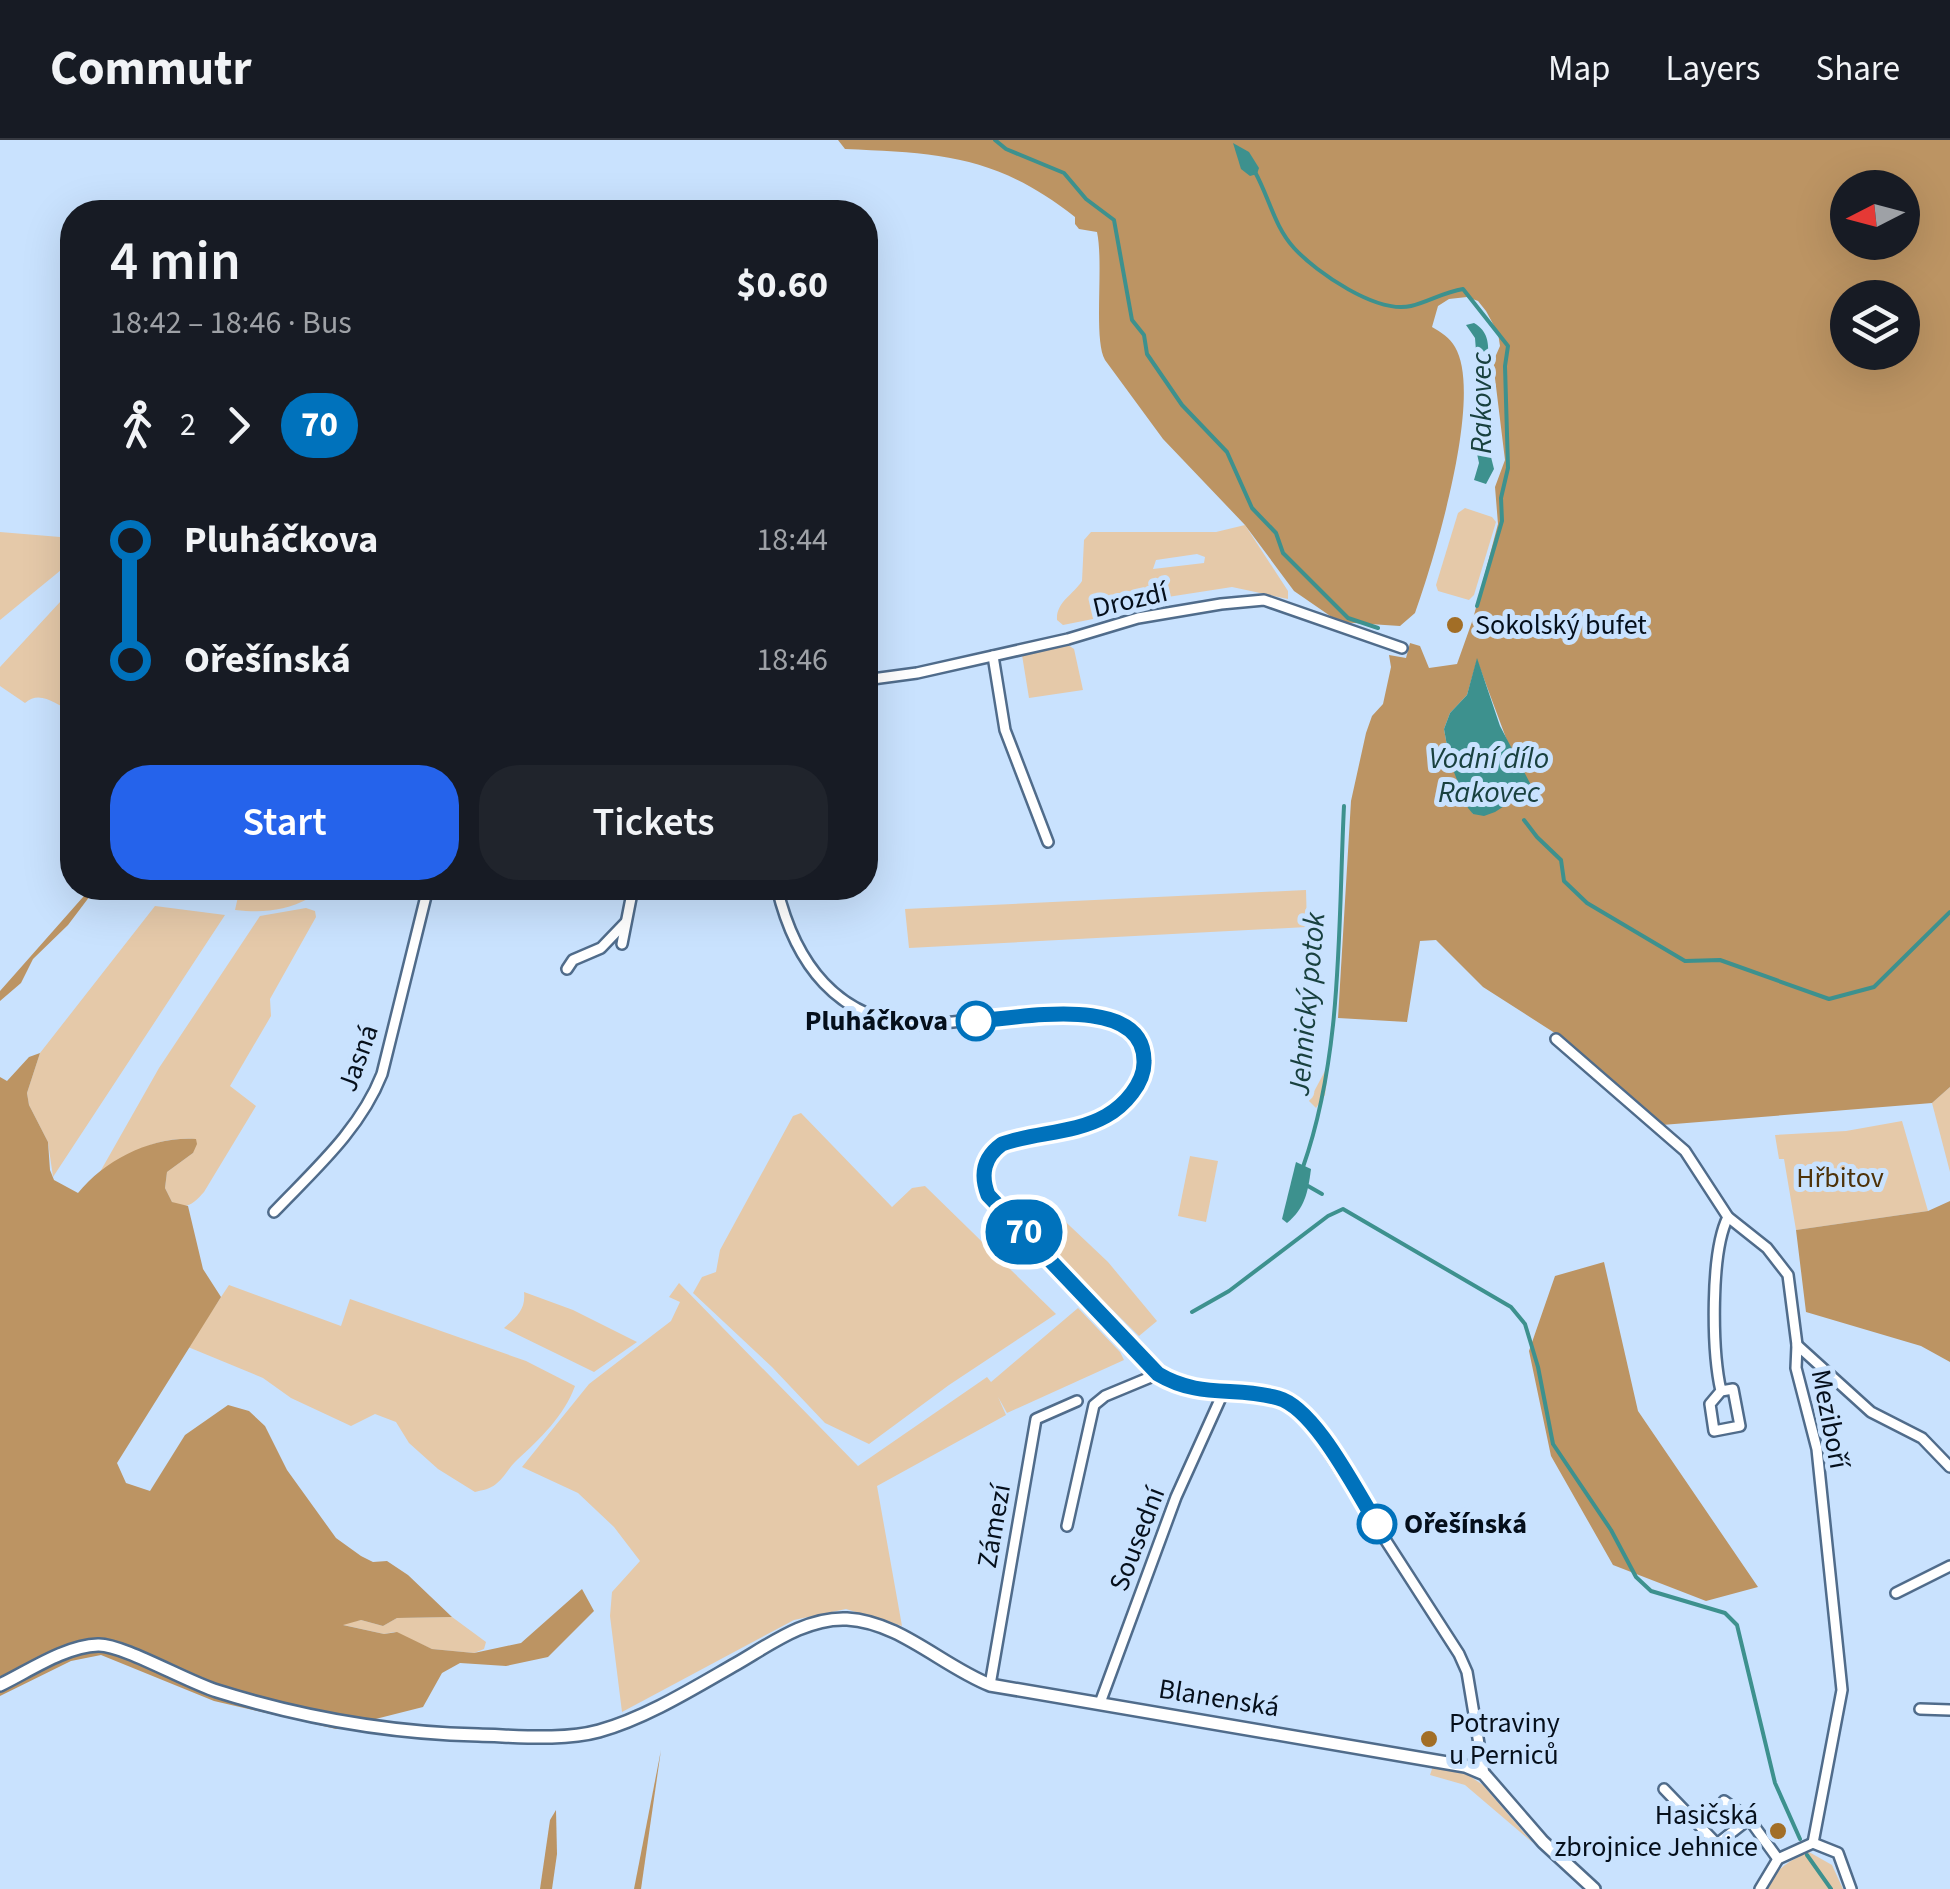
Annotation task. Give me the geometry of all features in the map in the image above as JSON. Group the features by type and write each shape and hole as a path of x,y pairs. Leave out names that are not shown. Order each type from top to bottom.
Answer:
{"street":[{"name":"Drozdí","path":"878,678 993,656 1138,618 1264,600 1402,648"},
{"path":"993,656 1005,730 1048,842"},
{"name":"Jasná","path":"274,1212 342,1142 374,1094 425,900"},
{"path":"622,944 631,900"},
{"path":"782,900 808,966 837,995 869,1016 896,1024 920,1025 1090,1015 1124,1024 1135,1034 1144,1060 1143,1072 1124,1102 1088,1124 1002,1144 989,1156 983,1174 988,1195 1158,1374 1179,1386 1280,1398 1299,1411 1318,1434 1459,1654 1466,1672 1484,1774 1543,1842 1594,1889"},
{"path":"568,969 574,960 601,948 626,923"},
{"name":"Meziboří","path":"1556,1040 1685,1150 1728,1217 1767,1248 1784,1269 1798,1345 1796,1368 1817,1449 1842,1690 1813,1843"},
{"path":"1721,1390 1733,1388 1740,1426 1714,1432 1710,1404 1721,1390 1714,1346 1719,1243 1728,1217"},
{"path":"1798,1345 1870,1412 1922,1438 1950,1467"},
{"path":"1067,1526 1094,1405 1105,1396 1158,1374"},
{"name":"Sousední","path":"1100,1703 1157,1546 1223,1393"},
{"name":"Zámezí","path":"990,1685 1036,1419 1077,1401"},
{"path":"1896,1593 1950,1566"},
{"name":"Blanenská","path":"0,1685 76,1649 114,1646 216,1691 336,1720 474,1735 585,1734 620,1723 801,1628 844,1618 893,1631 962,1674 990,1685 1441,1760 1484,1774"},
{"path":"1920,1709 1950,1710"},
{"path":"1664,1789 1717,1844 1749,1819"},
{"path":"1724,1801 1749,1819 1778,1859"},
{"path":"1760,1889 1778,1859 1813,1843 1838,1853 1851,1889"}],"green space":[{"path":"1465,508 1496,522 1474,595 1469,600 1438,591 1436,585 1458,513"},
{"path":"1245,525 1288,591 1288,599 1232,587 1129,603 1093,619 1063,625 1057,620 1062,603 1082,581 1084,540 1091,532 1216,532","holes":["1197,554 1205,557 1204,563 1153,569 1156,560"]},
{"path":"0,532 60,537 60,571 0,620"},
{"path":"60,602 60,706 43,698 25,703 0,686 0,667"},
{"path":"1068,645 1074,649 1083,690 1029,698 1022,655"},
{"path":"1306,890 1307,927 909,948 905,909"},
{"path":"237,900 306,900 282,908 235,910"},
{"path":"155,906 225,915 53,1177 48,1142 27,1093 40,1053"},
{"path":"306,908 315,911 316,917 270,999 271,1016 230,1086 256,1106 204,1192 182,1206 172,1202 165,1188 167,1172 193,1153 195,1139 157,1143 100,1172 159,1068 260,916"},
{"path":"1326,1069 1325,1095 1316,1108 1309,1101"},
{"path":"1950,1087 1950,1172 1932,1103"},
{"path":"801,1113 892,1207 912,1188 925,1186 1056,1314 869,1444 825,1423 693,1293 702,1277 716,1272 720,1250 793,1116"},
{"name":"Hřbitov","path":"1902,1121 1928,1211 1796,1230 1784,1159 1779,1159 1775,1135 1846,1131"},
{"path":"1190,1156 1218,1161 1206,1222 1178,1216"},
{"path":"1052,1209 1108,1262 1157,1321 1139,1336 1035,1228"},
{"path":"679,1283 858,1466 987,1377 991,1382 1078,1308 1124,1360 1007,1413 998,1397 1006,1415 877,1486 902,1626 846,1609 794,1620 622,1712 610,1616 612,1592 640,1561 614,1527 578,1493 522,1467 589,1384 671,1321 680,1302 669,1297"},
{"path":"229,1285 341,1326 350,1299 526,1361 575,1386 565,1407 543,1435 496,1484 475,1492 438,1469 409,1443 396,1422 375,1414 351,1426 291,1398 263,1378 188,1347"},
{"path":"524,1292 573,1310 637,1342 594,1372 504,1328 522,1308"},
{"path":"452,1617 486,1642 484,1649 474,1653 432,1649 394,1632 384,1634 339,1624 361,1620 383,1626 397,1618"},
{"path":"1433,1766 1468,1775 1483,1785 1533,1843 1465,1785 1430,1775"},
{"path":"1809,1852 1832,1865 1843,1889 1765,1889 1783,1866"}],"shaded area":[{"path":"838,140 1950,140 1950,1087 1932,1103 1662,1125 1561,1037 1483,987 1436,940 1420,941 1407,1022 1338,1018 1351,801 1366,733 1372,716 1383,704 1391,667 1389,655 1406,658 1410,643 1420,646 1429,668 1457,664 1498,524 1495,487 1505,460 1493,362 1500,346 1498,333 1478,301 1467,297 1449,299 1438,306 1432,327 1455,347 1462,370 1464,402 1453,478 1433,556 1415,613 1400,626 1339,622 1294,591 1245,525 1163,439 1105,360 1100,336 1097,232 1079,229 1075,217 1020,181 967,162 911,153 845,149","holes":["1477,660 1509,746 1473,814 1450,762 1444,729 1450,713 1467,695"]},
{"path":"80,900 87,900 33,959 21,983 0,1001 0,991"},
{"path":"40,1053 27,1093 48,1142 54,1180 78,1193 102,1170 131,1152 179,1139 196,1139 197,1144 193,1153 167,1172 165,1188 172,1202 188,1206 203,1269 221,1297 117,1463 126,1483 150,1491 185,1435 228,1405 249,1411 265,1426 287,1470 336,1538 361,1556 373,1562 387,1561 408,1575 452,1617 397,1618 383,1626 361,1620 343,1625 384,1634 397,1632 432,1649 474,1653 521,1643 582,1589 594,1611 548,1657 506,1666 460,1663 442,1673 423,1707 336,1729 214,1701 101,1655 71,1661 0,1696 0,1077 7,1081 29,1057"},
{"path":"1950,1201 1950,1362 1921,1346 1806,1312 1796,1230 1928,1211"},
{"path":"1604,1262 1638,1411 1758,1587 1706,1601 1613,1565 1551,1456 1529,1351 1555,1276"},
{"path":"661,1750 641,1889 634,1889"},
{"path":"556,1810 557,1854 552,1889 540,1889 550,1820"}],"water":[{"path":"1233,143 1249,152 1259,168 1257,174 1250,176 1241,169"},
{"path":"1474,323 1487,338 1488,359 1484,364 1477,364 1475,338 1466,325"},
{"path":"1483,443 1488,445 1494,469 1486,484 1474,480 1479,463 1476,449"},
{"name":"Vodní dílo Rakovec","path":"1477,658 1500,726 1531,785 1529,790 1484,816 1473,814 1468,808 1450,762 1444,729 1450,713 1467,695"},
{"path":"1296,1162 1311,1169 1310,1177 1302,1205 1287,1223 1282,1219"}],"waterway":[{"path":"995,140 1006,149 1064,173 1086,199 1114,220 1132,320 1144,335 1147,354 1182,405 1227,452 1252,508 1276,533 1283,553 1348,618 1378,628"},
{"name":"Rakovec","path":"1255,172 1287,239 1332,279 1365,298 1397,307 1463,289 1508,346 1508,468 1501,498 1502,521 1477,606"},
{"name":"Jehnický potok","path":"1303,1167 1316,1124 1332,1034 1344,806"},
{"name":"Rakovec","path":"1524,820 1561,860 1564,881 1587,903 1685,961 1720,960 1829,999 1874,987 1950,912"},
{"name":"Jehnický potok","path":"1308,1186 1322,1194"},
{"name":"Jehnický potok","path":"1192,1312 1229,1291 1328,1216 1343,1209 1511,1307 1525,1324 1553,1444 1611,1530 1636,1577 1651,1591 1725,1613 1737,1625 1775,1783 1800,1839"},
{"name":"Jehnický potok","path":"1807,1855 1831,1889"}],"bus line":[{"name":"70","path":"976,1021 1090,1015 1124,1024 1135,1034 1142,1046 1143,1072 1124,1102 1088,1124 1002,1144 992,1151 985,1164 988,1195 1158,1374 1179,1386 1199,1390 1280,1398 1299,1411 1377,1524"}],"place":[{"name":"Sokolský bufet","path":"1455,625"},
{"name":"Pluháčkova","path":"976,1021"},
{"name":"Ořešínská","path":"1377,1524"},
{"name":"Potraviny u Perniců","path":"1429,1739"},
{"name":"Hasičská zbrojnice Jehnice","path":"1778,1831"}]}
